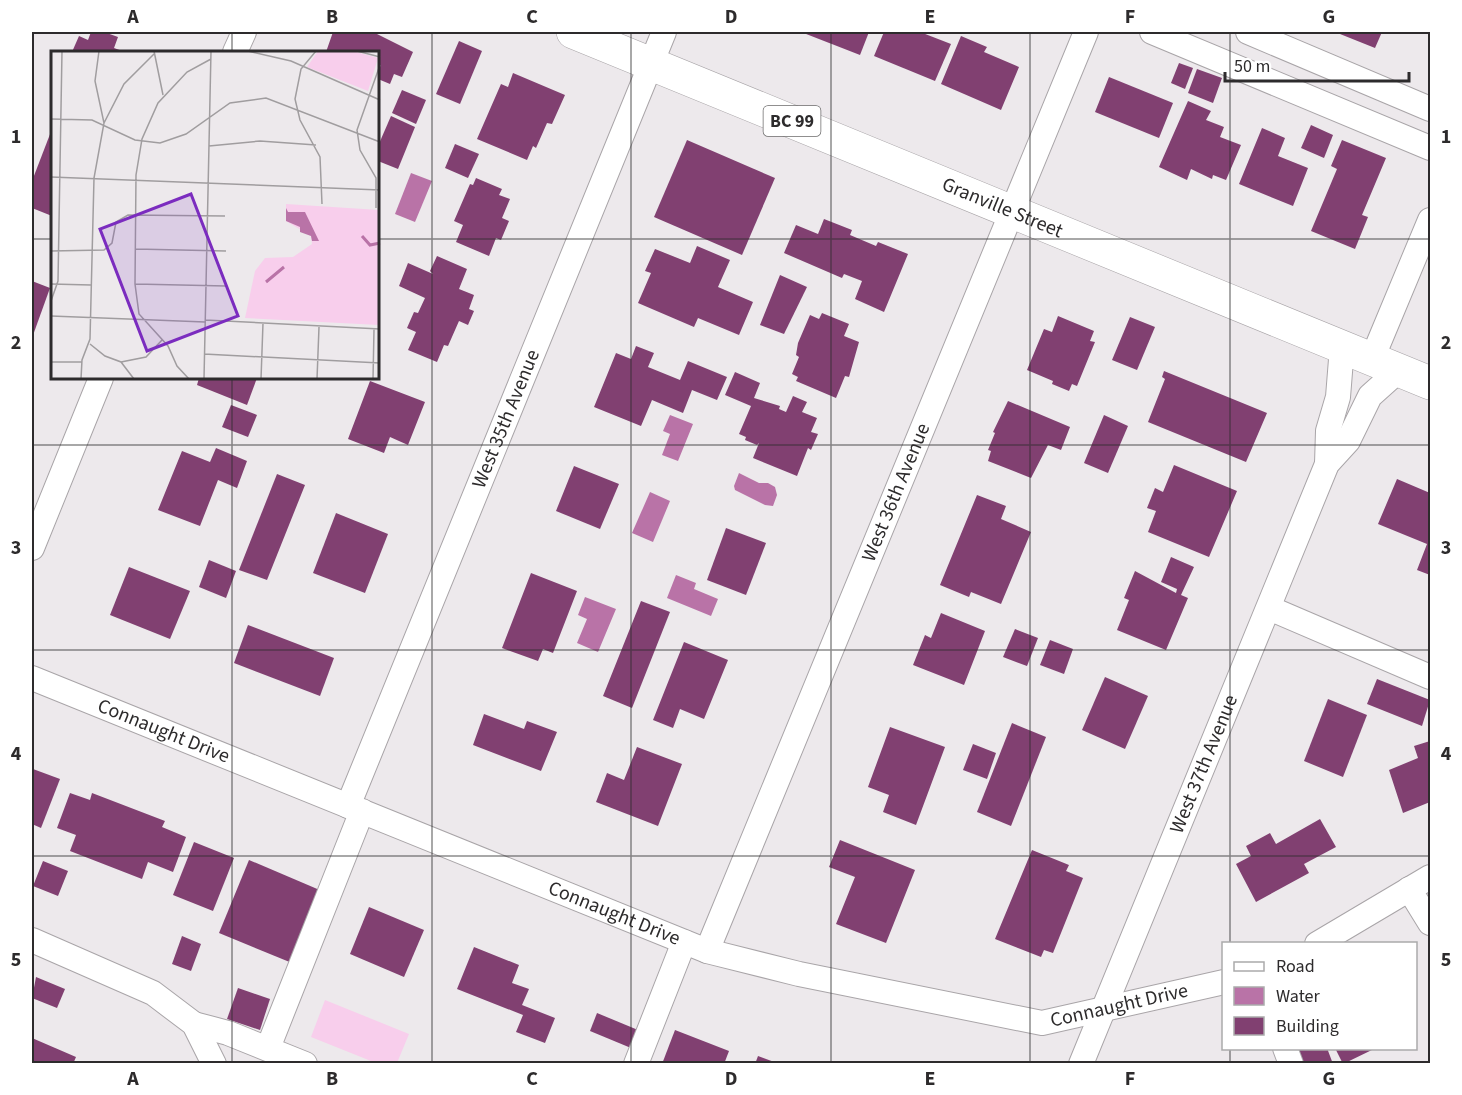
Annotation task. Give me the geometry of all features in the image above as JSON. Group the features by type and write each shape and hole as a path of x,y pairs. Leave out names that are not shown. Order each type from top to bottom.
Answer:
{"highway":[{"name":"Granville Street","path":"573,32 1431,383"}],"street":[{"path":"235,51 244,32"},
{"name":"West 35th Avenue","path":"268,1048 355,809 664,32"},
{"name":"West 36th Avenue","path":"707,951 1086,32"},
{"path":"1152,32 1431,148"},
{"path":"1248,32 1431,109"},
{"name":"West 37th Avenue","path":"1327,464 1348,441 1385,364 1431,220"},
{"name":"West 37th Avenue","path":"1081,1064 1327,464 1328,431 1338,397 1342,347"},
{"path":"32,548 100,380"},
{"path":"1269,608 1431,677"},
{"name":"Connaught Drive","path":"32,678 707,951 799,974 1042,1023 1222,982"},
{"path":"1320,942 1431,878"},
{"path":"1409,889 1431,922"},
{"path":"32,940 153,993 194,1024 228,1033 305,1064"},
{"path":"636,1064 684,942"},
{"path":"194,1024 214,1064"}],"shaded area":[{"path":"325,1000 409,1034 397,1063 376,1063 311,1037"}],"water":[{"path":"411,173 432,181 415,222 395,214"},
{"path":"670,415 693,424 678,461 662,455 670,434 663,431"},
{"path":"739,473 759,483 768,483 775,487 777,495 773,506 765,505 735,490 734,486"},
{"path":"650,492 670,501 653,542 632,533"},
{"path":"676,575 696,583 694,589 718,599 711,616 667,598"},
{"path":"585,597 616,609 598,652 577,643 587,619 578,615"}],"building":[{"path":"91,32 104,32 118,37 114,48 122,51 72,51 79,36 88,40"},
{"path":"333,32 373,32 413,52 402,77 394,74 390,84 380,80 380,51 326,51"},
{"path":"801,32 869,32 860,55"},
{"path":"884,32 920,32 951,44 935,81 874,56"},
{"path":"1335,32 1382,32 1375,48"},
{"path":"961,36 987,47 984,52 1019,67 1001,110 941,84"},
{"path":"459,41 482,51 460,104 436,94"},
{"path":"1179,63 1193,68 1185,89 1171,83"},
{"path":"1197,69 1222,78 1213,103 1188,93"},
{"path":"513,73 565,95 552,124 547,123 536,148 533,146 527,160 477,139 501,84 508,87"},
{"path":"1109,77 1173,103 1159,138 1095,112"},
{"path":"402,90 426,100 416,124 392,113"},
{"path":"1188,101 1211,111 1206,120 1224,127 1220,137 1241,145 1226,180 1213,175 1212,179 1191,169 1187,180 1159,167"},
{"path":"391,116 415,127 398,169 380,162 380,141"},
{"path":"1311,125 1333,135 1324,158 1301,148"},
{"path":"1262,128 1285,138 1278,156 1308,168 1293,206 1239,184"},
{"path":"51,132 51,216 32,208 32,181"},
{"path":"687,140 775,178 742,255 654,217"},
{"path":"1342,140 1386,158 1362,215 1368,217 1355,249 1311,231 1337,169 1331,166"},
{"path":"455,144 479,154 468,178 445,168"},
{"path":"476,178 502,189 499,195 510,199 502,218 509,221 501,240 496,238 489,256 456,242 463,225 454,221 470,184 473,185"},
{"path":"824,219 852,230 850,235 876,246 878,242 908,254 884,312 855,299 862,281 844,274 842,278 784,253 796,225 818,234"},
{"path":"697,246 730,260 718,287 753,302 739,335 698,318 694,327 638,303 651,273 645,271 655,249 690,263"},
{"path":"437,256 467,269 459,289 474,295 469,309 474,311 468,325 459,321 448,346 444,345 437,362 408,350 416,332 407,328 414,312 418,313 425,298 399,286 408,263 433,274 430,271"},
{"path":"780,275 807,287 784,334 760,325"},
{"path":"32,281 50,288 32,338"},
{"path":"822,313 849,324 844,336 859,342 849,377 845,376 836,398 796,381 798,377 792,374 799,357 796,355 798,343 810,315 819,319"},
{"path":"1058,316 1094,331 1090,341 1095,342 1077,386 1072,384 1069,391 1027,370 1044,329 1052,332"},
{"path":"1130,317 1155,327 1137,370 1112,360"},
{"path":"636,346 654,353 648,367 680,380 688,361 727,377 717,400 692,390 683,413 652,400 641,426 594,407 616,353 631,359"},
{"path":"1164,371 1267,413 1246,462 1148,422 1165,379 1162,377"},
{"path":"735,372 760,383 754,398 780,406 779,409 786,412 793,396 807,402 802,412 817,418 811,432 818,434 811,450 808,448 797,476 753,458 759,443 757,445 745,440 746,437 739,434 751,406 725,395"},
{"path":"198,380 256,380 247,405 197,385"},
{"path":"370,381 425,402 408,445 390,437 384,453 348,439"},
{"path":"1008,401 1070,427 1061,450 1048,445 1031,478 988,461 991,451 988,450 995,433 993,432"},
{"path":"231,405 257,415 248,437 222,427"},
{"path":"1104,415 1128,426 1108,473 1084,463"},
{"path":"216,448 247,461 237,488 218,480 200,526 158,510 182,451 210,462"},
{"path":"1174,465 1237,491 1209,557 1148,532 1156,511 1147,508 1155,488 1163,492"},
{"path":"574,466 619,484 600,529 556,511"},
{"path":"277,474 305,485 267,580 239,570"},
{"path":"1397,479 1430,493 1430,575 1417,570 1427,544 1378,524"},
{"path":"977,495 1006,506 1001,519 1031,532 1001,604 971,592 969,597 940,585"},
{"path":"336,513 388,534 365,593 313,573"},
{"path":"726,528 766,543 746,595 707,580"},
{"path":"1171,557 1194,567 1181,595 1188,598 1166,650 1117,630 1129,600 1124,598 1135,571 1176,593 1177,589 1161,582"},
{"path":"209,560 236,571 226,598 199,587"},
{"path":"129,567 190,591 170,639 110,615"},
{"path":"531,573 577,591 553,653 543,649 538,661 502,648"},
{"path":"641,601 670,612 632,708 603,696"},
{"path":"941,613 985,631 964,685 913,665 925,635 931,638"},
{"path":"248,625 334,658 320,696 234,663"},
{"path":"1015,629 1038,638 1027,666 1003,657"},
{"path":"1050,640 1073,649 1064,674 1040,665"},
{"path":"684,642 728,660 704,719 680,709 673,728 653,720"},
{"path":"1105,677 1148,696 1125,749 1082,730"},
{"path":"1377,679 1430,700 1422,726 1367,704"},
{"path":"1328,699 1367,715 1343,777 1304,761"},
{"path":"484,714 524,729 527,721 557,732 541,771 473,745"},
{"path":"1012,723 1046,737 1011,826 977,812"},
{"path":"890,727 945,747 916,825 883,812 889,795 868,787"},
{"path":"1430,741 1430,802 1403,813 1389,770 1418,758 1414,746"},
{"path":"973,744 996,753 987,779 963,770"},
{"path":"637,747 682,764 658,826 596,802 607,773 624,780"},
{"path":"33,769 60,779 41,828 32,824"},
{"path":"70,793 90,800 92,793 165,821 162,827 186,837 173,872 148,862 142,879 70,851 76,835 57,828"},
{"path":"1320,819 1336,847 1304,864 1309,873 1256,902 1236,864 1251,856 1246,846 1270,833 1276,844"},
{"path":"840,840 915,870 886,943 836,924 855,877 829,867"},
{"path":"194,842 234,858 213,911 173,895"},
{"path":"1032,850 1069,865 1066,871 1083,878 1053,953 1044,950 1041,957 995,939"},
{"path":"249,860 322,891 292,963 219,933"},
{"path":"43,861 68,871 58,896 33,886"},
{"path":"369,907 424,930 404,977 350,954"},
{"path":"182,936 201,944 191,971 172,964"},
{"path":"474,947 519,965 512,983 529,989 522,1005 555,1018 545,1043 516,1032 523,1015 457,989"},
{"path":"36,977 65,989 57,1008 32,998"},
{"path":"238,988 270,999 260,1030 227,1019"},
{"path":"597,1013 638,1030 631,1048 590,1031"},
{"path":"675,1030 729,1051 724,1064 662,1064"},
{"path":"32,1038 76,1057 73,1064 32,1064"},
{"path":"1296,1050 1328,1050 1333,1064 1301,1064"},
{"path":"1336,1050 1372,1050 1343,1064"},
{"path":"758,1056 777,1063 777,1064 755,1064"}]}
